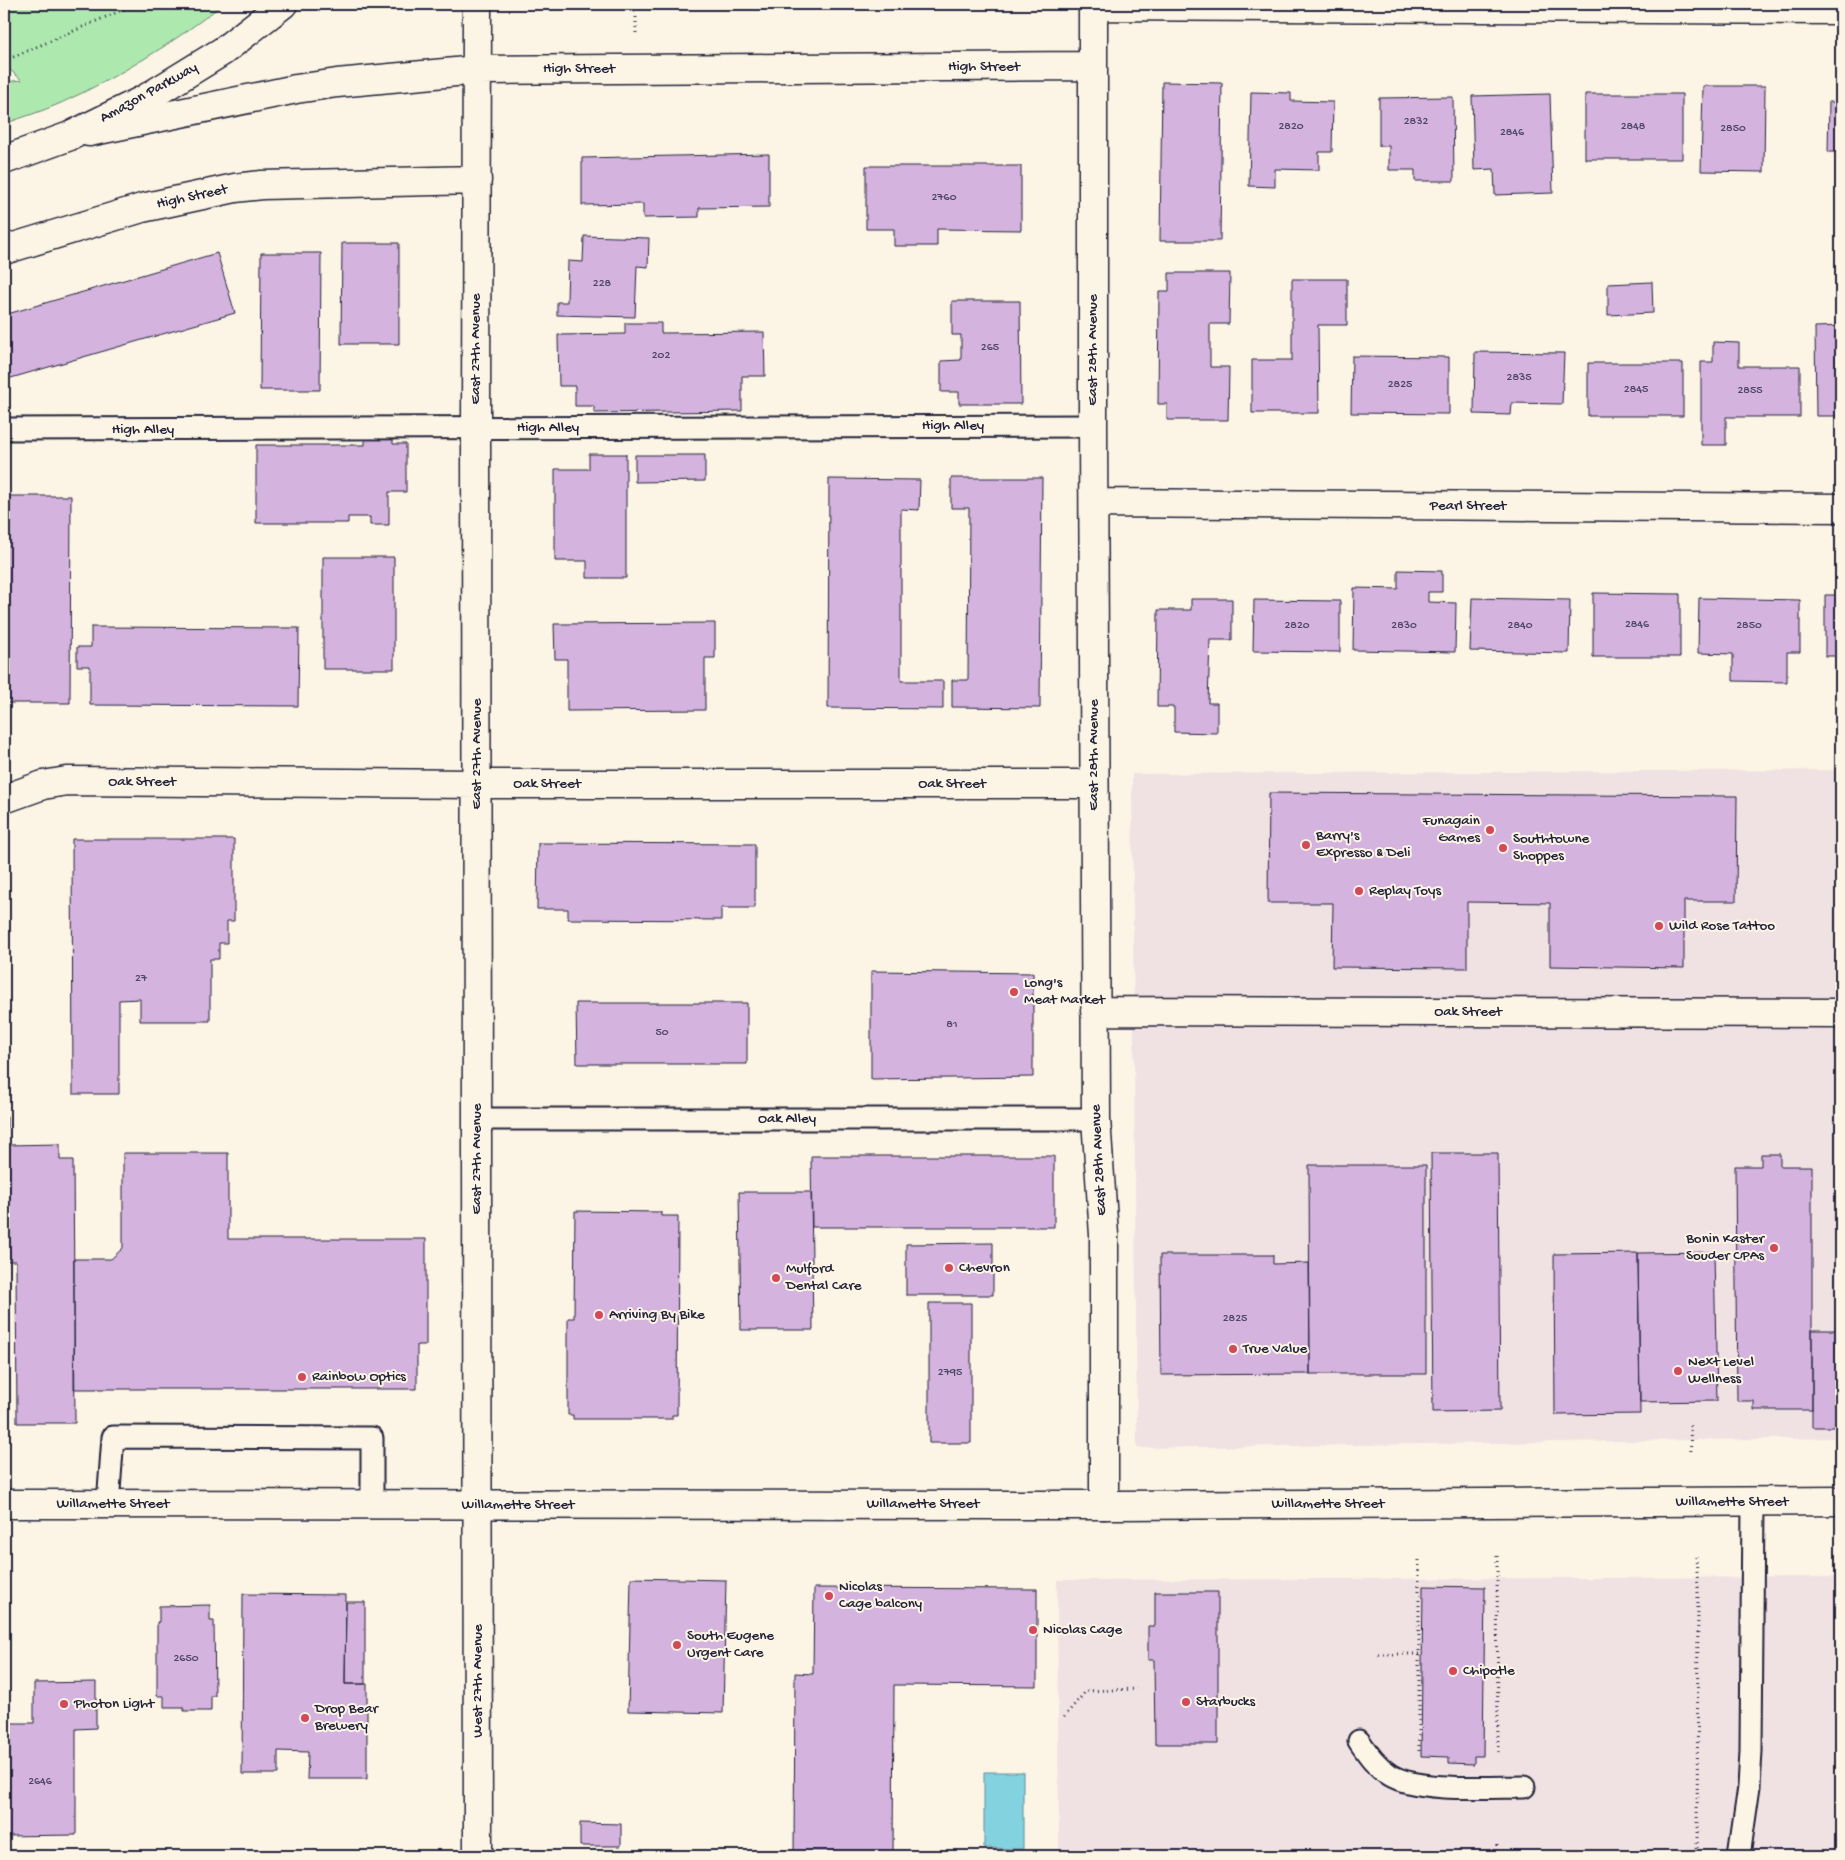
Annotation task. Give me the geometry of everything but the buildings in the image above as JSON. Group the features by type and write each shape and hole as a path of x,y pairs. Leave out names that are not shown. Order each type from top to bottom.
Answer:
{"street":[{"name":"Amazon Parkway","path":"4,160 70,136 145,99 223,51 282,4"},
{"name":"East 27th Avenue","path":"477,4 478,1505"},
{"path":"1093,5 1841,10"},
{"name":"East 28th Avenue","path":"1093,5 1095,1011 1096,1119 1104,1235 1104,1505"},
{"name":"High Street","path":"70,136 198,108 304,88 347,82 477,70 1093,66"},
{"name":"High Street","path":"4,250 142,208 236,188 262,185 477,180"},
{"name":"Pearl Street","path":"1094,503 1841,508"},
{"name":"Oak Street","path":"4,799 43,785 67,781 477,784 1094,784"},
{"name":"Oak Street","path":"1095,1011 1841,1013"},
{"name":"Willamette Street","path":"4,1504 1104,1505 1841,1501"},
{"name":"West 27th Avenue","path":"478,1505 478,1856"}],"lane":[{"name":"High Alley","path":"4,429 1093,426"},
{"name":"Oak Alley","path":"477,1119 1096,1119"},
{"path":"108,1504 113,1437 133,1437 372,1438 372,1505"},
{"path":"1739,1856 1749,1787 1751,1751 1753,1502"},
{"path":"1358,1741 1372,1761 1391,1775 1405,1782 1440,1786 1524,1787"}],"path":[{"path":"4,61 136,4"},
{"path":"1690,1425 1691,1456"},
{"path":"1418,1755 1419,1556"},
{"path":"1497,1556 1498,1761"},
{"path":"1696,1557 1698,1587 1697,1856"},
{"path":"1378,1654 1418,1654"},
{"path":"1064,1717 1086,1691 1137,1689"},
{"path":"1497,1845 1497,1856"}],"shaded area":[{"path":"1841,770 1841,1438 1137,1448 1132,774"},
{"path":"1841,1577 1841,1856 1059,1856 1057,1580"}],"green space":[{"path":"4,4 223,4 165,46 103,82 54,106 4,124 4,82 22,80 4,65"}],"water":[{"path":"984,1772 1023,1772 1023,1849 984,1848"}],"place":[{"name":"Funagain Games","path":"1490,830"},
{"name":"Barry's Expresso & Deli","path":"1306,845"},
{"name":"Southtowne Shoppes","path":"1503,848"},
{"name":"Replay Toys","path":"1359,891"},
{"name":"Wild Rose Tattoo","path":"1659,926"},
{"name":"Long's Meat Market","path":"1014,992"},
{"name":"Bonin Kaster Souder CPAs","path":"1774,1248"},
{"name":"Chevron","path":"949,1268"},
{"name":"Mulford Dental Care","path":"776,1278"},
{"name":"Arriving By Bike","path":"599,1315"},
{"name":"True Value","path":"1233,1349"},
{"name":"Next Level Wellness","path":"1678,1371"},
{"name":"Rainbow Optics","path":"302,1377"},
{"name":"Nicolas Cage balcony","path":"829,1596"},
{"name":"Nicolas Cage","path":"1033,1630"},
{"name":"South Eugene Urgent Care","path":"677,1645"},
{"name":"Chipotle","path":"1453,1671"},
{"name":"Starbucks","path":"1186,1702"},
{"name":"Photon Light","path":"64,1704"},
{"name":"Drop Bear Brewery","path":"305,1718"}]}
